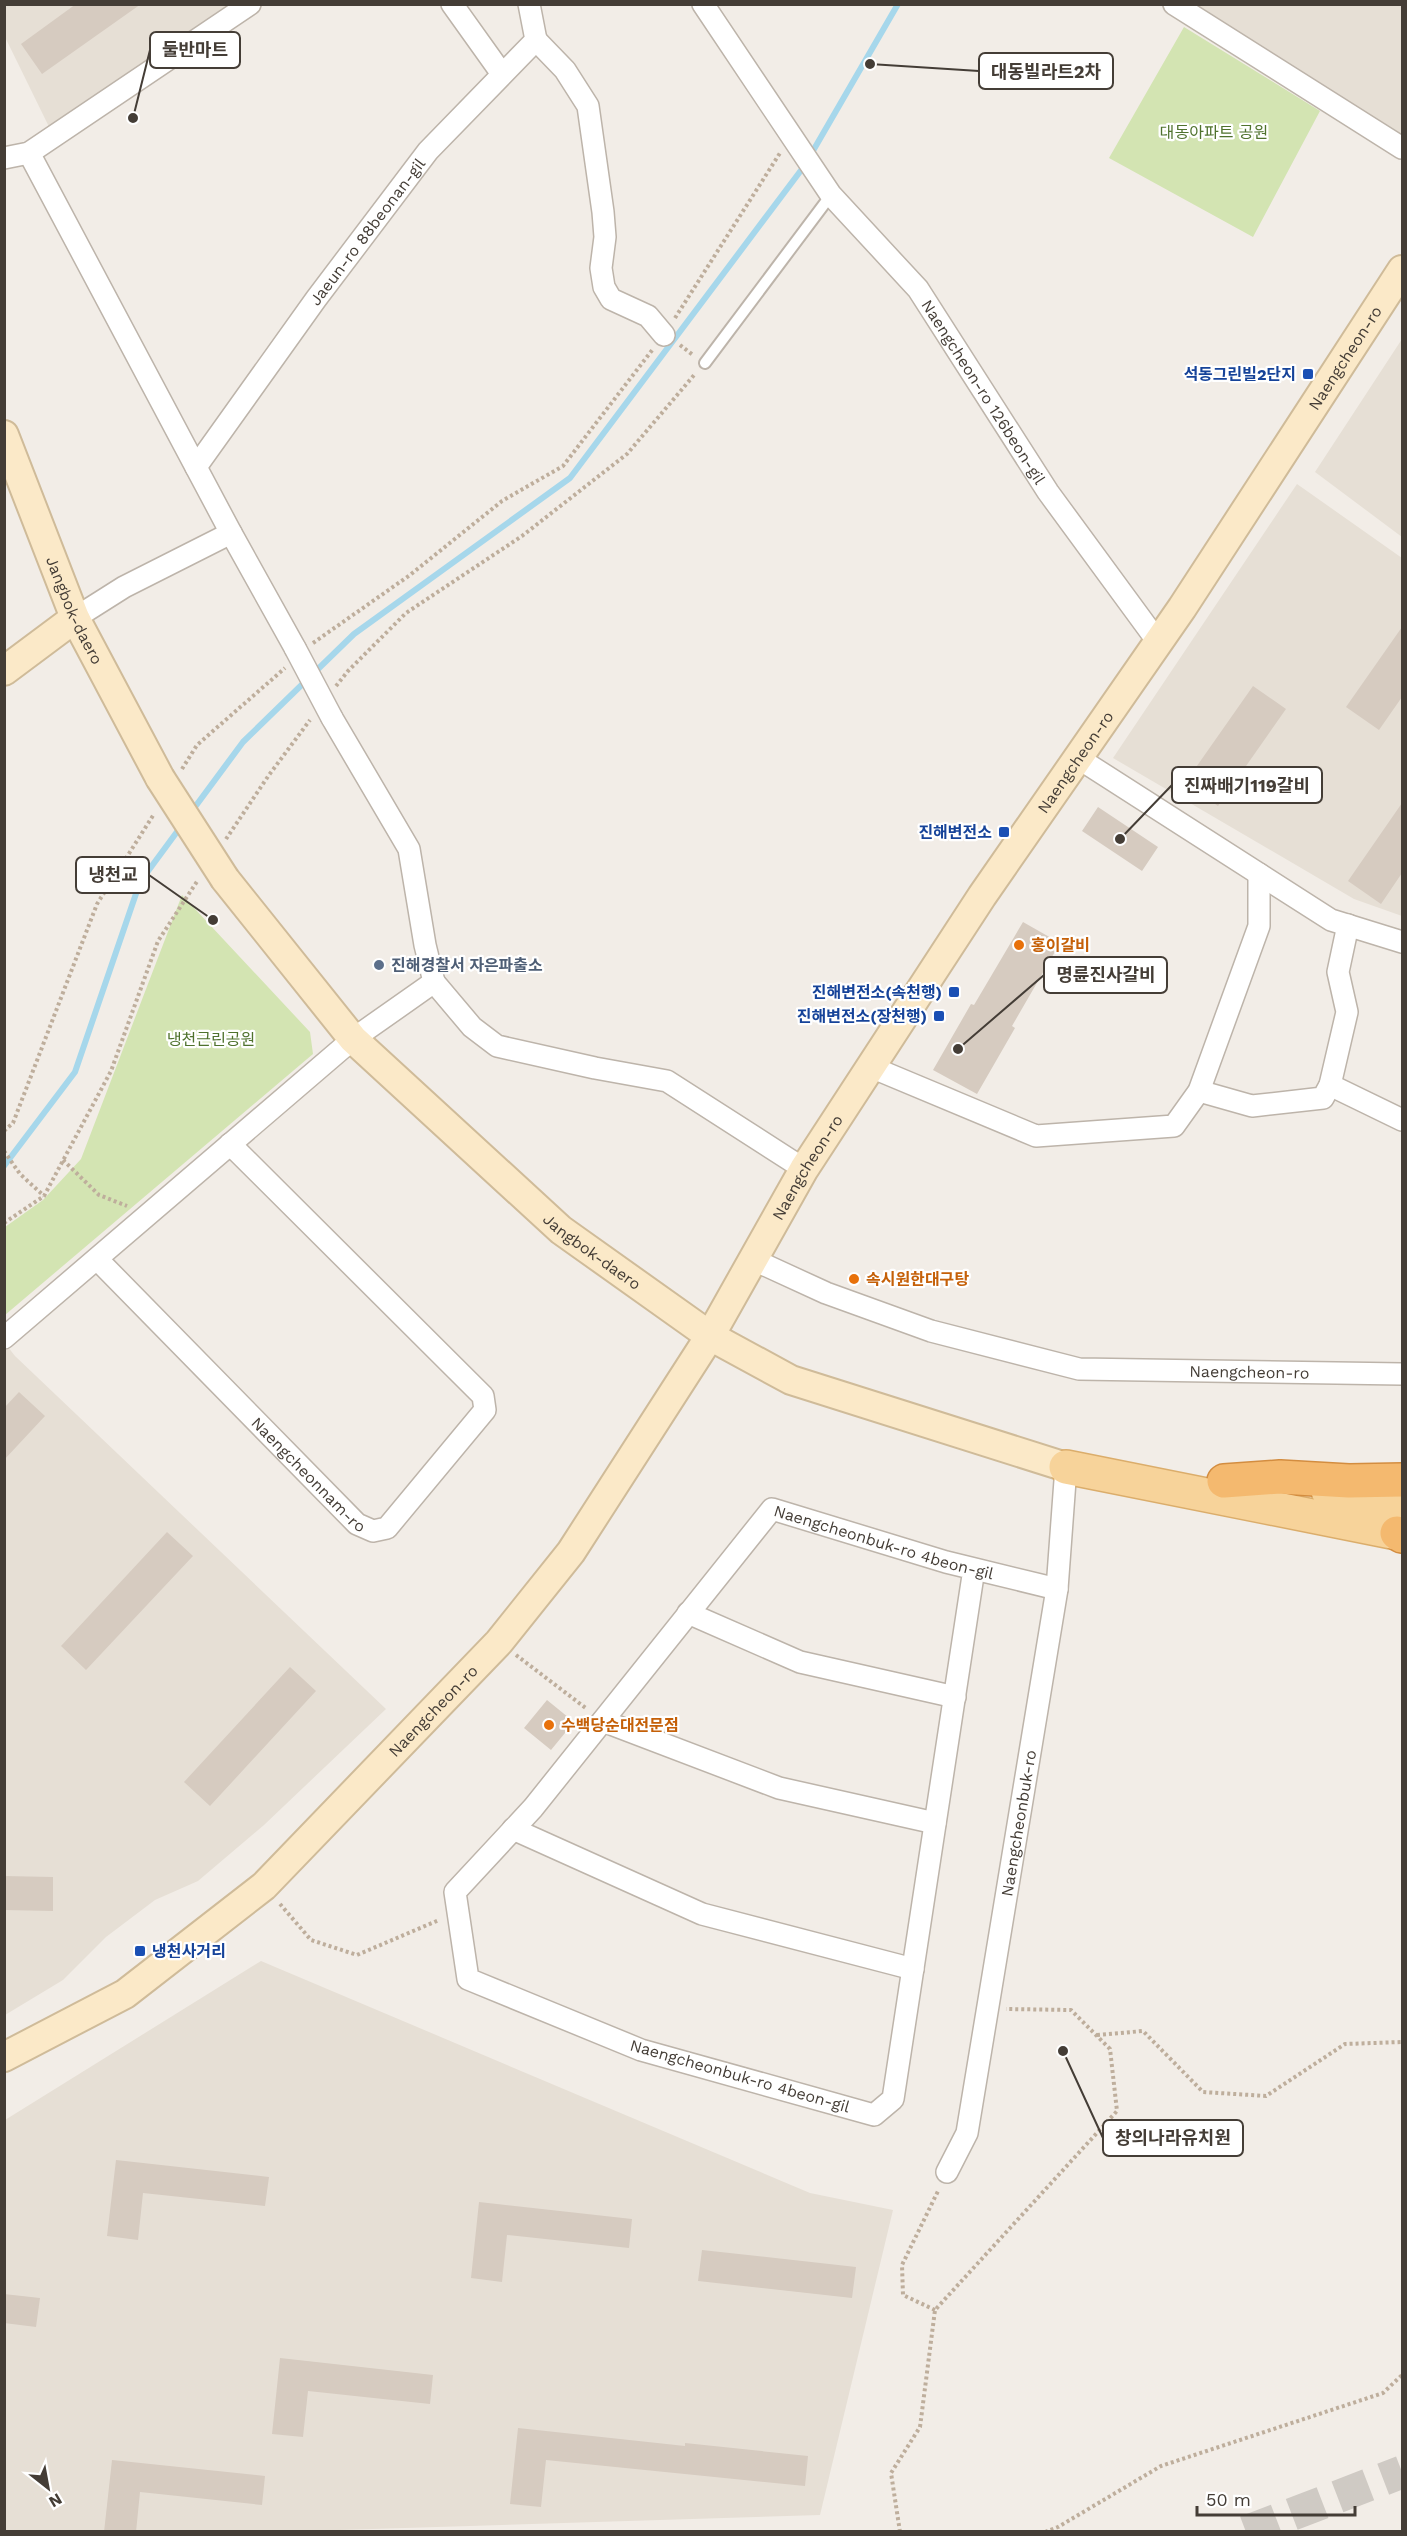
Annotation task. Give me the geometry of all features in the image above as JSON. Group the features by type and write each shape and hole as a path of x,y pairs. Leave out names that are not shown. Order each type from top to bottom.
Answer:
{"highway":[{"path":"1224,1481 1280,1477 1349,1481 1402,1480"}],"main road":[{"name":"Naengcheon-ro","path":"4,2057 125,1994 264,1886 499,1642 571,1552 710,1336 804,1169 982,896 1158,642 1402,270"},
{"name":"Jangbok-daero","path":"4,435 75,618 166,786 225,879 353,1039 561,1230 710,1336 791,1380 1066,1467"},
{"path":"4,671 75,618"},
{"path":"1066,1467 1342,1492 1401,1526"},
{"path":"1066,1467 1401,1526"}],"street":[{"path":"4,158 29,153 250,4"},
{"path":"452,4 502,74"},
{"path":"529,4 536,40 564,70 588,106 603,212 604,237 601,268 604,287 611,299 648,316 664,335"},
{"name":"Naengcheon-ro 126beon-gil","path":"704,4 831,195 918,289 1048,492 1158,642"},
{"path":"1174,4 1402,148"},
{"name":"Jaeun-ro 88beonan-gil","path":"196,467 316,299 428,151 536,40"},
{"path":"29,153 231,533 332,717 409,849 425,945 434,982 472,1027 498,1046 595,1068 667,1081 804,1169"},
{"path":"75,618 124,587 231,533"},
{"path":"1078,758 1331,920 1402,942"},
{"path":"871,1067 1036,1136 1174,1126 1199,1091 1259,926 1259,874"},
{"path":"1327,1092 1347,1011 1338,972 1348,925"},
{"path":"4,1338 353,1039 434,982"},
{"path":"1199,1091 1252,1106 1327,1092 1402,1120"},
{"name":"Naengcheonnam-ro","path":"97,1259 357,1524 373,1531 387,1528 485,1410 483,1396 230,1144"},
{"name":"Naengcheon-ro","path":"754,1260 826,1293 931,1331 1079,1369 1402,1374"},
{"name":"Naengcheonbuk-ro","path":"947,2172 967,2133 1058,1589 1066,1467"},
{"name":"Naengcheonbuk-ro 4beon-gil","path":"913,1969 893,2099 874,2115 641,2050 468,1979 455,1892 513,1829 772,1509 974,1569 1058,1589"},
{"path":"513,1829 702,1914 913,1969 974,1569"},
{"path":"688,1613 800,1662 954,1697"},
{"path":"603,1720 778,1788 935,1823"}],"lane":[{"path":"705,363 831,195"}],"path":[{"path":"4,1131 13,1123 97,904 166,786 198,745 298,653 410,574 502,501 563,466 664,335 795,142"},
{"path":"348,671 406,613 522,536 627,454 705,363"},
{"path":"4,1223 44,1196 111,1071"},
{"path":"4,1151 18,1171 44,1196"},
{"path":"63,1160 99,1195 150,1214"},
{"path":"499,1642 603,1720"},
{"path":"264,1886 311,1940 357,1955 458,1912"},
{"path":"900,2532 891,2473 920,2427 935,2310 1117,2111 1110,2049 1071,2010 988,2008"},
{"path":"1096,2035 1143,2031 1203,2092 1266,2096 1345,2044 1402,2042"},
{"path":"935,2310 903,2295 903,2265 947,2172"},
{"path":"1045,2532 1058,2527 1161,2466 1383,2393 1402,2375"}],"shaded area":[{"path":"5,5 250,5 54,137 5,37"},
{"path":"1176,5 1402,5 1402,147"},
{"path":"1402,339 1402,537 1315,472"},
{"path":"1297,484 1402,558 1402,916 1354,899 1113,758"},
{"path":"4,1342 15,1356 386,1709 264,1825 198,1881 155,1900 106,1937 63,1980 5,2015"},
{"path":"261,1961 810,2193 893,2210 820,2515 308,2531 5,2532 5,2120"}],"green space":[{"name":"대동아파트 공원","path":"1184,27 1320,111 1253,237 1109,158"},
{"name":"냉천근린공원","path":"182,895 310,1032 313,1054 5,1315 5,1227 43,1200 81,1159"}],"building":[{"path":"76,4 141,4 42,74 21,44"},
{"path":"1402,627 1402,697 1379,730 1346,707"},
{"path":"1253,686 1286,709 1218,806 1185,783"},
{"path":"1402,803 1402,873 1381,904 1348,881"},
{"path":"1098,807 1158,847 1142,871 1082,831"},
{"path":"1023,922 1060,943 1012,1026 1015,1028 977,1094 933,1070 971,1004 974,1005"},
{"path":"19,1392 45,1416 4,1460 4,1408"},
{"path":"167,1532 193,1556 86,1670 61,1646"},
{"path":"290,1667 316,1691 210,1806 184,1782"},
{"name":"수백당순대전문점","path":"547,1700 574,1722 551,1750 524,1728"},
{"path":"4,1876 53,1877 53,1911 4,1910"},
{"path":"116,2160 269,2177 265,2206 143,2193 138,2240 107,2236"},
{"path":"479,2202 632,2219 629,2248 507,2235 502,2282 471,2278"},
{"path":"702,2250 856,2267 852,2298 698,2281"},
{"path":"4,2294 40,2298 36,2327 4,2323"},
{"path":"280,2358 433,2375 430,2404 308,2391 303,2437 272,2434"},
{"path":"518,2428 685,2446 685,2443 808,2456 805,2486 546,2460 541,2507 510,2504"},
{"path":"112,2460 265,2476 262,2505 140,2492 136,2532 104,2532"}],"waterway":[{"path":"810,156 898,4"},
{"path":"192,811 243,742 354,634 570,478 805,165"},
{"path":"4,1166 75,1072 140,882 182,825"}],"tunnel":[{"path":"1246,2532 1402,2472"}],"place":[{"name":"대동빌라트2차","path":"870,64"},
{"name":"둘반마트","path":"133,118"},
{"name":"석동그린빌2단지","path":"1308,374"},
{"name":"진해변전소","path":"1004,832"},
{"name":"진짜배기119갈비","path":"1120,839"},
{"name":"냉천교","path":"213,920"},
{"name":"홍이갈비","path":"1019,945"},
{"name":"진해경찰서 자은파출소","path":"379,965"},
{"name":"진해변전소(속천행)","path":"954,992"},
{"name":"진해변전소(장천행)","path":"939,1016"},
{"name":"명륜진사갈비","path":"958,1049"},
{"name":"속시원한대구탕","path":"854,1279"},
{"name":"수백당순대전문점","path":"549,1725"},
{"name":"냉천사거리","path":"140,1951"},
{"name":"창의나라유치원","path":"1063,2051"}]}
